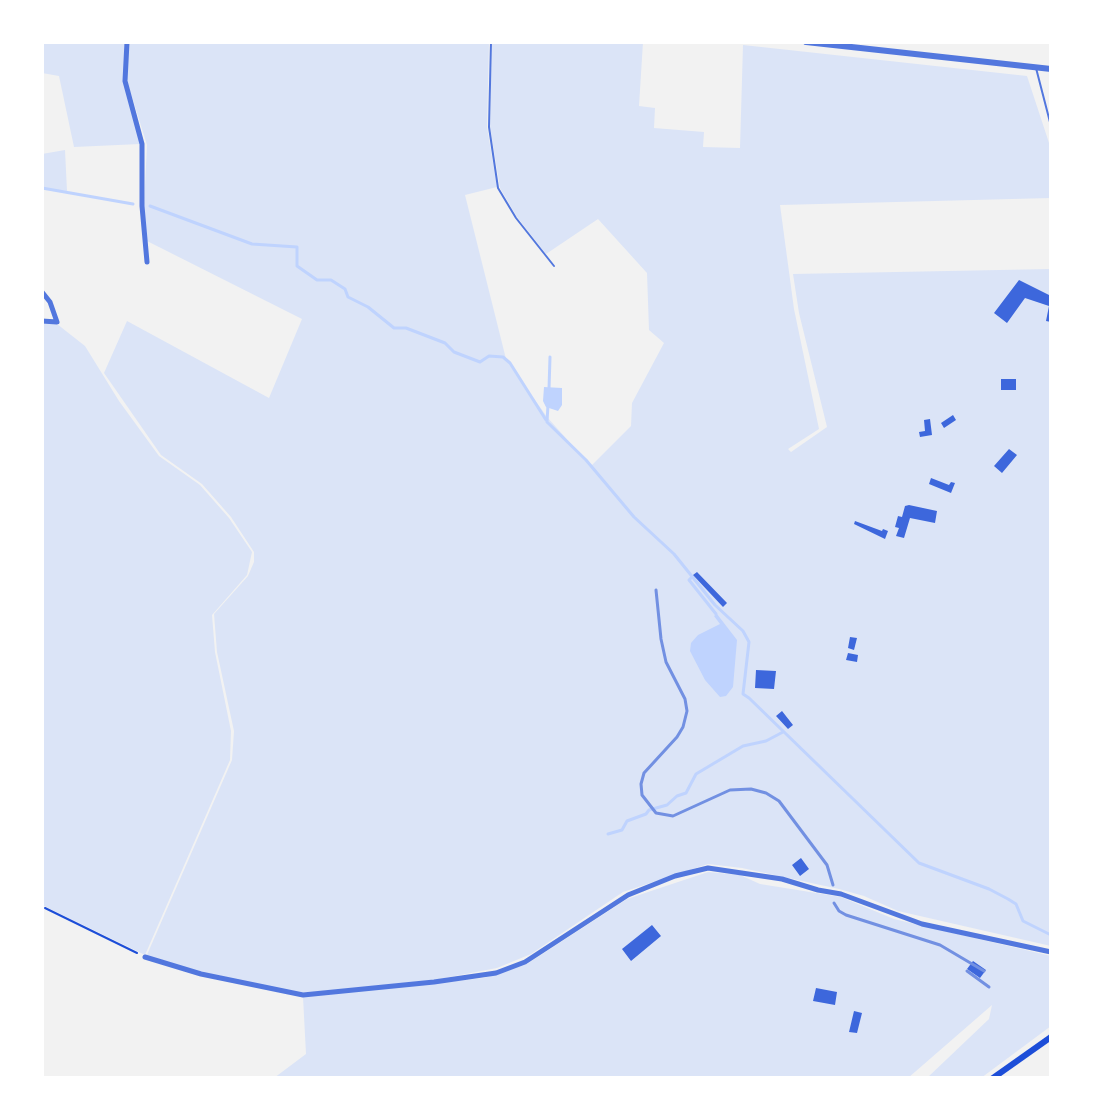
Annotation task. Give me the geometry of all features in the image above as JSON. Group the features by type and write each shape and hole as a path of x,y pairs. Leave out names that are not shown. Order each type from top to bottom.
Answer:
{"main road":[{"path":"993,1078 1051,1037"}],"street":[{"path":"127,42 125,81 142,144 142,216 147,262"},
{"path":"806,42 1051,69"},
{"path":"42,292 50,302 57,322 42,321"},
{"path":"145,957 201,974 303,995 496,973 525,962 628,895 675,876 708,868 782,879 841,894 922,924 1051,952"}],"lane":[{"path":"491,42 489,127 498,188 516,218 554,266"},
{"path":"1036,67 1051,126"}],"path":[{"path":"45,908 145,957"}],"shaded area":[{"path":"42,42 125,42 124,63 140,144 74,147 59,76 42,73"},
{"path":"128,42 489,42 487,127 497,187 465,195 506,359 547,417 591,466 631,426 632,403 664,343 649,330 647,273 598,219 546,254 517,217 500,188 490,127 492,42 643,42 639,106 655,108 654,128 704,132 703,147 740,148 743,45 1027,76 1051,149 1051,198 780,205 794,309 819,429 788,449 791,452 827,427 799,313 793,274 1051,269 1051,946 898,911 839,889 742,868 708,864 623,892 531,954 497,968 434,980 303,993 201,973 146,957 232,760 234,731 217,652 214,614 248,576 254,562 254,552 231,517 202,484 161,455 104,373 127,321 269,398 302,319 147,241 144,207 147,145 127,81"},
{"path":"65,150 67,191 42,188 42,154"},
{"path":"42,323 57,324 85,346 119,401 159,456 200,485 229,518 252,552 247,575 212,615 215,652 231,731 230,760 145,955 42,905"},
{"path":"708,872 740,875 760,884 841,897 894,919 1051,956 1051,1026 981,1078 927,1078 989,1019 992,1005 908,1078 274,1078 306,1054 303,997 484,978 527,964 627,899"}],"water":[{"path":"544,387 562,388 562,405 558,411 546,407"},
{"path":"717,614 737,640 733,687 726,696 720,697 705,680 690,651 691,643 698,635 720,624 714,616"}],"building":[{"path":"1019,280 1051,296 1051,322 1046,321 1049,306 1025,298 1007,323 994,313"},
{"path":"1001,379 1016,379 1016,390 1001,390"},
{"path":"953,415 956,420 944,428 941,423"},
{"path":"930,419 932,435 920,437 919,432 925,431 924,420"},
{"path":"1009,449 1017,455 1002,473 994,466"},
{"path":"931,478 949,485 955,483 951,493 929,484"},
{"path":"905,506 937,511 935,523 910,518 904,538 896,536 898,516 902,517"},
{"path":"855,521 888,531 885,539 854,524"},
{"path":"697,572 727,603 723,607 693,575"},
{"path":"850,637 857,638 854,650 848,648"},
{"path":"848,653 858,655 857,662 846,660"},
{"path":"756,670 776,671 774,689 755,688"},
{"path":"782,711 793,725 788,729 776,716"},
{"path":"801,858 809,869 800,876 792,865"},
{"path":"652,925 661,936 631,961 622,949"},
{"path":"973,961 986,970 980,978 967,969"},
{"path":"816,988 837,992 835,1005 813,1001"},
{"path":"854,1011 862,1013 857,1033 849,1032"}],"waterway":[{"path":"42,188 133,204"},
{"path":"150,206 252,244 297,247 297,266 317,280 331,280 345,289 348,297 368,307 394,328 406,328 445,343 454,352 480,362 489,356 503,357 546,420"},
{"path":"549,389 550,357"},
{"path":"548,405 547,422 586,460 634,517 674,554 715,605 743,631 749,642 743,694 919,863 1008,899 1016,904 1023,921 1051,935"},
{"path":"692,577 689,580 716,614"},
{"path":"608,834 622,830 627,821 667,805 686,793 696,774 743,746 766,741 783,732"}],"railway":[{"path":"656,590 666,662 685,699 687,711 677,737 644,773 642,795 656,813 673,816 730,790 751,789 766,793 779,801 827,865 833,885"},
{"path":"834,903 846,915 940,945 984,971"},
{"path":"967,971 989,987"}]}
